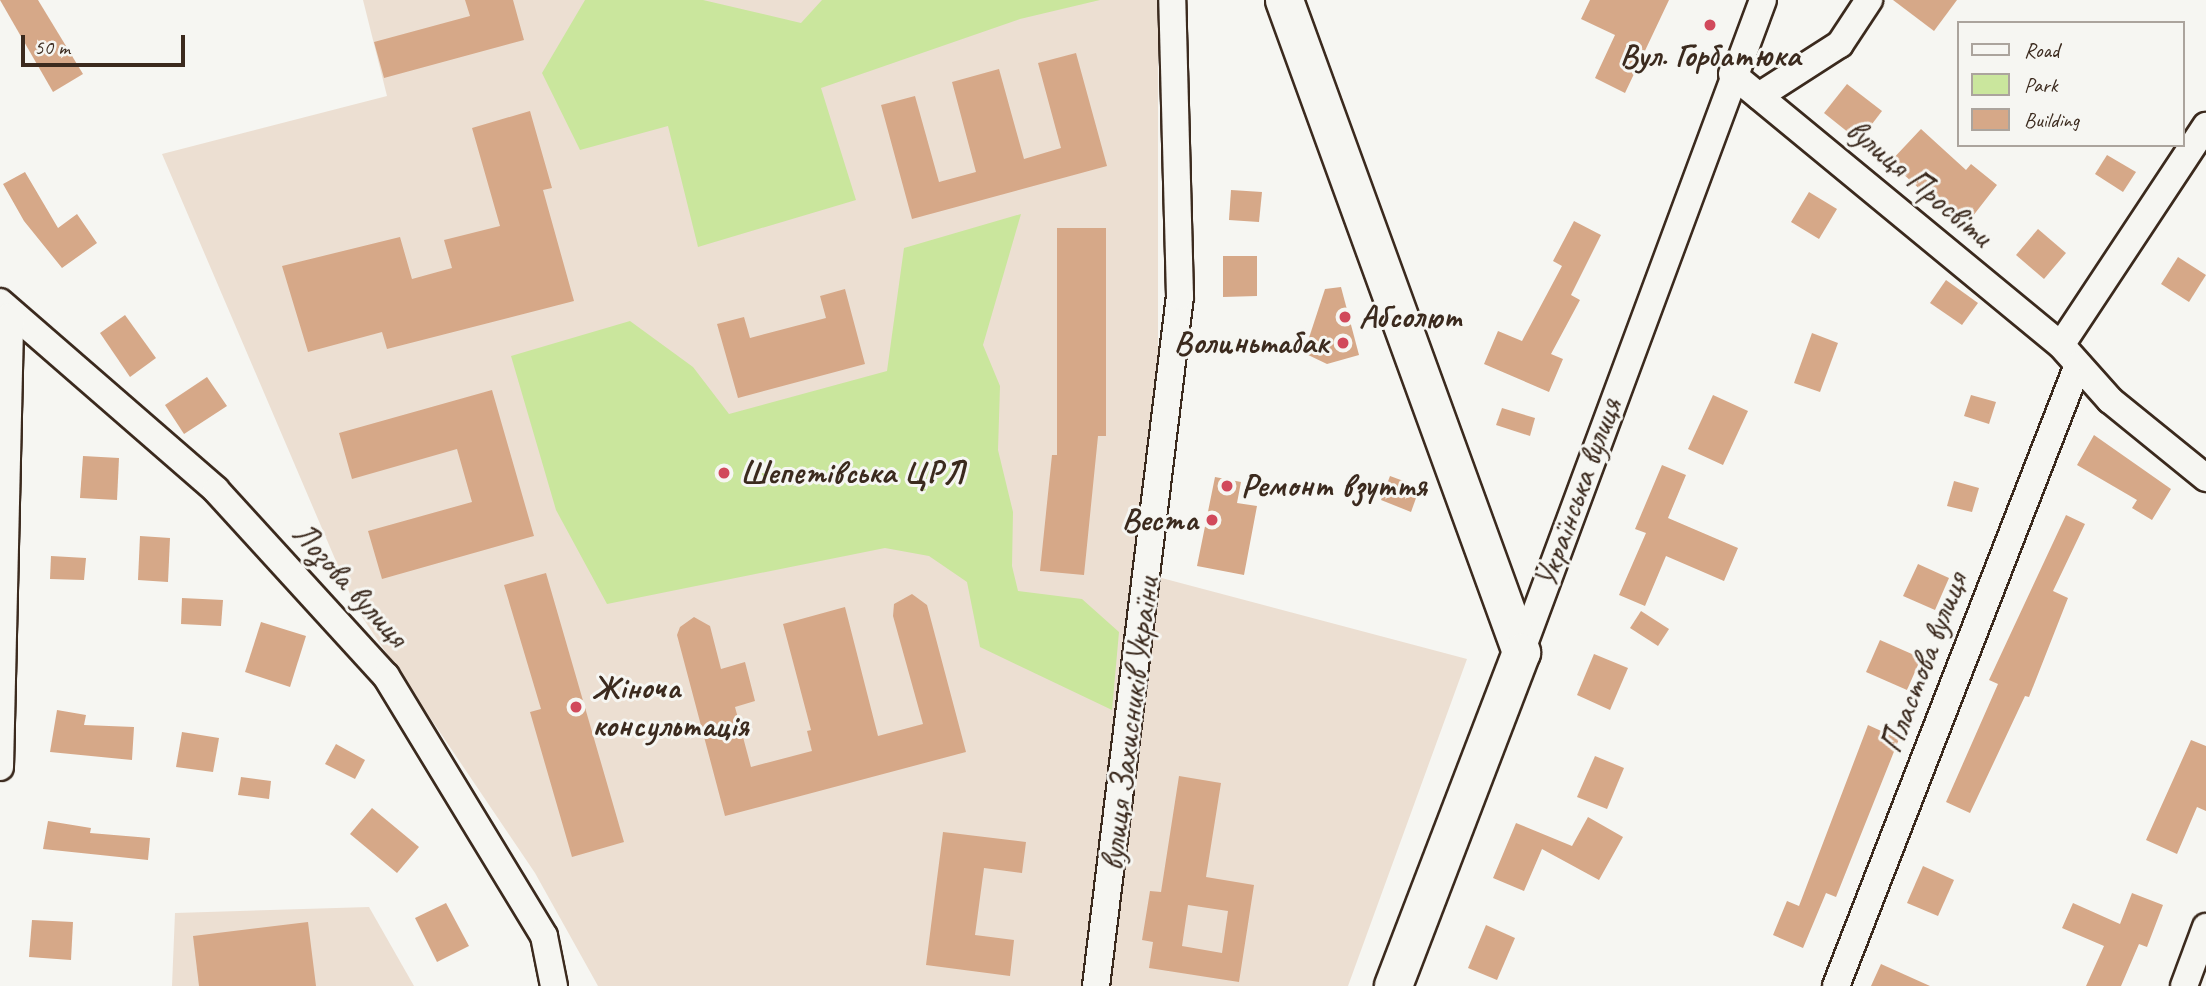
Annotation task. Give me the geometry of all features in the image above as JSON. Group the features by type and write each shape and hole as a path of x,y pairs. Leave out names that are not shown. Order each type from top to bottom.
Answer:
{"main road":[{"path":"1284,0 1521,652"},
{"name":"Українська вулиця","path":"1393,986 1521,652"}],"street":[{"name":"вулиця Захисників України","path":"1096,986 1180,296 1172,0"},
{"name":"Українська вулиця","path":"1521,652 1732,74 1763,0"},
{"path":"1759,96 1840,44 1869,0"},
{"name":"вулиця Просвіти","path":"1732,74 2061,345 2168,453 2206,478"},
{"path":"2061,345 2206,127"},
{"path":"0,766 5,309"},
{"name":"Лозова вулиця","path":"5,309 216,490 386,676 544,936 554,986"},
{"name":"Пластова вулиця","path":"1836,986 2078,365"},
{"path":"2184,986 2206,928"}],"shaded area":[{"name":"Шепетівська ЦРЛ","path":"363,0 1158,0 1158,375 1139,572 1467,659 1348,986 598,986 535,873 356,608 162,154 387,96"},
{"path":"369,907 414,986 172,986 175,913"}],"green space":[{"path":"585,0 703,0 801,23 822,0 1100,0 1020,19 821,88 856,200 698,247 668,126 580,150 542,73"},
{"path":"1021,214 983,345 1000,386 998,450 1013,512 1012,566 1018,591 1082,599 1119,632 1112,710 980,647 967,582 929,556 885,548 607,604 556,510 511,356 630,321 693,367 729,414 887,371 904,248"}],"building":[{"path":"0,0 38,0 83,74 53,92"},
{"path":"465,0 513,0 524,40 384,78 374,42 470,16"},
{"path":"1590,0 1669,0 1625,93 1595,78 1615,35 1581,19"},
{"path":"1893,0 1957,0 1934,31"},
{"path":"1076,53 1107,166 912,219 881,105 915,96 939,182 976,172 952,82 999,69 1024,159 1061,148 1038,63"},
{"path":"1847,84 1882,111 1859,141 1824,113"},
{"path":"530,111 552,188 543,190 574,301 387,349 382,332 308,352 282,266 400,237 412,279 452,268 444,240 500,226 472,128"},
{"path":"1921,129 1966,170 1971,164 1997,185 1969,221 1928,188 1923,192 1890,162"},
{"path":"2107,155 2136,172 2123,192 2095,174"},
{"path":"25,172 58,228 77,214 97,243 62,268 24,221 3,184"},
{"path":"1231,190 1262,192 1259,222 1229,220"},
{"path":"1809,192 1837,209 1819,239 1791,222"},
{"path":"1574,221 1601,235 1571,295 1580,300 1551,354 1563,359 1549,392 1484,364 1498,331 1522,341 1562,266 1553,261"},
{"path":"1057,228 1106,228 1106,436 1098,436 1084,575 1040,571 1052,455 1057,455"},
{"path":"2038,229 2066,253 2044,279 2016,255"},
{"path":"1223,256 1257,256 1257,296 1223,297"},
{"path":"2178,257 2206,275 2189,302 2161,284"},
{"path":"1946,280 1978,303 1962,325 1930,303"},
{"path":"1341,287 1359,355 1327,364 1304,353 1325,289"},
{"path":"845,289 865,364 738,398 717,324 744,317 750,338 826,318 820,296"},
{"path":"125,315 156,358 130,377 100,333"},
{"path":"1812,333 1838,343 1820,392 1794,383"},
{"path":"207,377 227,406 184,434 165,405"},
{"path":"492,390 534,536 382,579 368,531 472,502 457,449 352,479 339,433"},
{"path":"1713,395 1748,411 1723,465 1688,449"},
{"path":"1971,395 1996,402 1989,424 1964,416"},
{"path":"1502,408 1535,418 1530,436 1496,425"},
{"path":"2094,435 2171,489 2152,520 2132,508 2137,500 2077,465"},
{"path":"83,456 119,458 117,500 80,498"},
{"path":"1662,465 1686,475 1668,518 1738,548 1724,581 1666,556 1645,606 1619,595 1646,533 1635,529"},
{"path":"1390,476 1420,487 1411,512 1381,500"},
{"path":"1215,477 1241,482 1237,503 1257,506 1244,575 1197,566"},
{"path":"1954,481 1979,488 1972,512 1947,506"},
{"path":"2066,515 2085,524 2053,591 2068,598 2029,697 2025,696 1970,813 1946,802 1998,684 1989,680"},
{"path":"140,536 170,538 168,582 138,580"},
{"path":"51,556 86,558 84,580 50,579"},
{"path":"1918,564 1949,578 1935,610 1903,596"},
{"path":"546,573 624,842 572,857 530,712 541,709 504,585"},
{"path":"912,594 927,605 966,752 725,816 677,635 680,627 694,617 710,626 721,669 745,662 755,701 735,707 751,767 812,751 807,731 811,730 783,624 845,607 878,736 923,724 893,616 894,604"},
{"path":"182,598 223,600 221,626 181,624"},
{"path":"1641,611 1669,629 1658,646 1630,628"},
{"path":"261,622 306,636 290,687 245,672"},
{"path":"1880,640 1921,658 1907,690 1866,672"},
{"path":"1594,654 1628,668 1610,710 1577,695"},
{"path":"57,710 86,715 84,725 134,727 132,760 50,752"},
{"path":"1868,725 1899,739 1836,897 1826,893 1803,948 1773,935 1787,901 1799,906"},
{"path":"182,732 219,738 213,772 176,767"},
{"path":"2191,740 2206,746 2206,811 2197,807 2177,854 2146,840"},
{"path":"336,744 365,760 355,779 325,764"},
{"path":"1595,756 1624,768 1607,809 1577,797"},
{"path":"1179,776 1221,783 1206,877 1254,885 1239,982 1149,968 1153,942 1142,940 1150,891 1161,892","holes":["1188,905 1228,911 1222,953 1182,946"]},
{"path":"241,777 271,781 269,799 238,795"},
{"path":"372,808 419,847 397,873 350,834"},
{"path":"1588,817 1623,837 1599,880 1542,849 1524,891 1493,878 1516,823 1572,846"},
{"path":"48,821 91,828 90,833 150,838 148,860 43,849"},
{"path":"943,832 1026,842 1022,873 984,868 975,935 1014,940 1010,976 926,965"},
{"path":"1923,866 1954,880 1938,916 1907,903"},
{"path":"2132,893 2163,905 2147,947 2139,944 2121,986 2086,986 2104,946 2062,928 2073,903 2120,924"},
{"path":"446,903 469,946 437,962 415,918"},
{"path":"32,920 73,922 71,960 29,957"},
{"path":"308,922 316,986 199,986 193,936"},
{"path":"1486,925 1515,938 1497,980 1468,968"},
{"path":"1881,964 1930,986 1871,986"}],"place":[{"name":"Вул. Горбатюка","path":"1710,25"},
{"name":"Абсолют","path":"1345,317"},
{"name":"Волиньтабак","path":"1343,343"},
{"name":"Шепетівська ЦРЛ","path":"724,473"},
{"name":"Ремонт взуття","path":"1227,486"},
{"name":"Веста","path":"1212,520"},
{"name":"Жіноча консультація","path":"576,707"}]}
